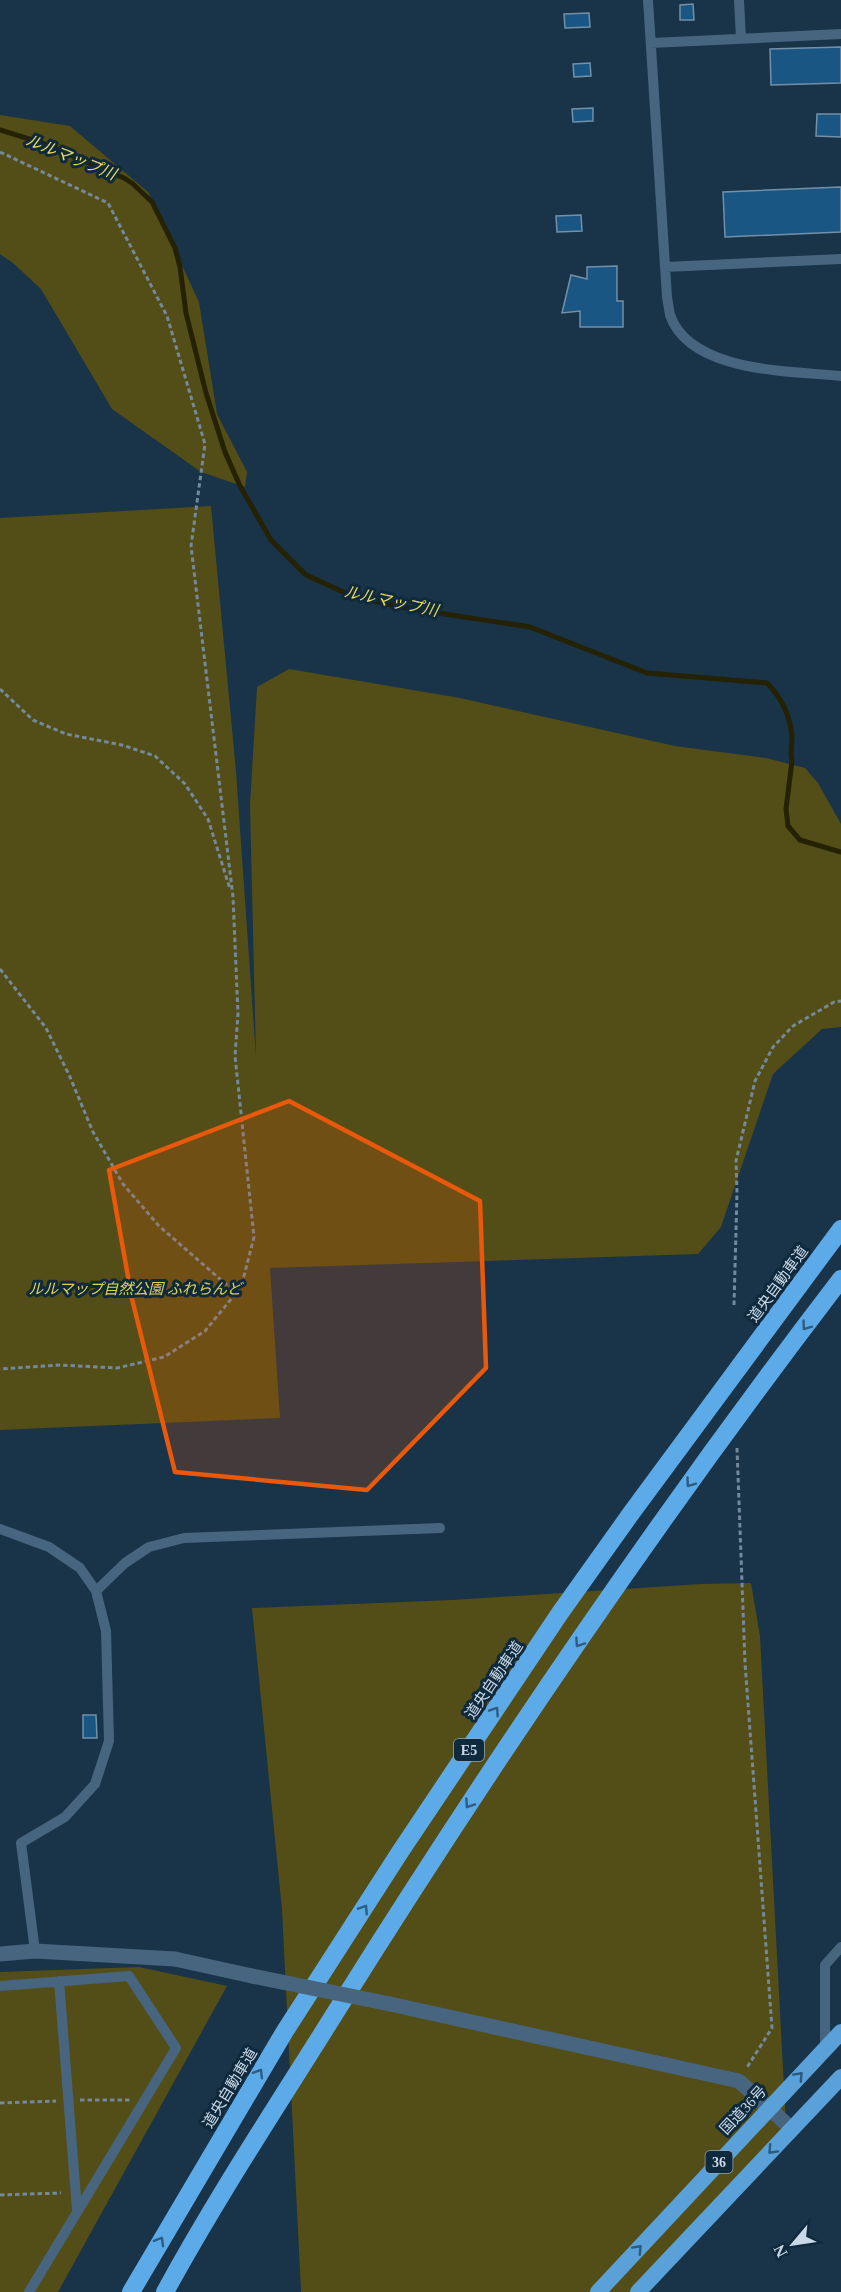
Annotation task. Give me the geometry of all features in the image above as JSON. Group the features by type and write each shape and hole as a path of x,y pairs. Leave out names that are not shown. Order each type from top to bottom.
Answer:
{"highway":[{"name":"道央自動車道","path":"131,2292 285,2031 406,1842 593,1567 841,1229"},
{"name":"E5","path":"165,2292 212,2210 422,1873 650,1538 841,1279"},
{"name":"国道36号","path":"598,2292 841,2032"},
{"name":"36","path":"638,2292 841,2077"}],"street":[{"path":"0,1954 35,1951 175,1959 739,2081 792,2129"}],"lane":[{"path":"648,0 667,297 671,317 684,336 700,350 736,364 841,376"},
{"path":"739,0 741,39"},
{"path":"651,43 841,34"},
{"path":"665,267 841,260"},
{"path":"96,1591 125,1563 149,1547 184,1538 440,1528"},
{"path":"0,1529 49,1547 80,1568 96,1591 106,1631 109,1741 95,1784 65,1817 21,1843 35,1951"},
{"path":"825,2049 825,1965 841,1947"},
{"path":"0,1986 129,1976 176,2048 29,2292"},
{"path":"59,1981 77,2211"}],"path":[{"path":"0,152 108,203 167,316 205,444 191,546 233,897 238,1014 235,1056 254,1237 244,1276 236,1293 205,1331 164,1358 117,1368 60,1365 0,1369"},
{"path":"0,689 33,720 66,734 122,745 155,756 185,784 208,819 233,897"},
{"path":"0,969 46,1028 93,1132 123,1184 159,1226 236,1293"},
{"path":"734,1305 736,1161 755,1081 773,1047 793,1026 834,1002 841,1001"},
{"path":"737,1444 745,1663 772,2028 739,2081"},
{"path":"0,2195 75,2192"}],"highlighted area":[{"path":"289,1101 480,1201 486,1368 367,1490 175,1472 132,1299 109,1170"}],"green space":[{"path":"0,115 70,126 148,192 199,302 217,414 247,472 245,487 201,472 112,409 41,289 0,254"},
{"name":"ルルマップ自然公園 ふれらんど","path":"211,506 236,771 256,1057 250,805 257,687 289,669 460,698 675,746 766,758 805,768 818,783 841,824 841,1027 822,1029 773,1074 721,1227 698,1254 270,1268 280,1418 0,1430 0,518"},
{"path":"751,1583 760,1636 787,2143 648,2292 301,2292 282,1910 252,1608 452,1600 701,1584"},
{"path":"139,1967 227,1986 58,2292 0,2292 0,1972"}],"building":[{"path":"693,4 694,20 680,20 680,5"},
{"path":"589,13 590,27 565,28 564,14"},
{"path":"841,47 841,83 771,85 770,49"},
{"path":"590,63 591,76 574,77 573,64"},
{"path":"593,108 593,121 573,122 572,109"},
{"path":"817,114 841,114 841,137 816,136"},
{"path":"841,187 841,232 725,237 723,192"},
{"path":"581,215 582,231 557,232 556,216"},
{"path":"617,266 617,301 623,301 623,327 580,327 580,311 562,313 571,275 587,279 587,267"},
{"path":"83,1715 96,1715 97,1738 83,1738"}],"waterway":[{"name":"ルルマップ川","path":"0,130 42,143 124,178 152,202 175,248 186,313 206,393 225,452 240,486 271,540 306,575 352,596 406,608 530,627 647,673 767,683 781,701 791,729 792,761 786,809 788,826 800,840 841,852"}]}
